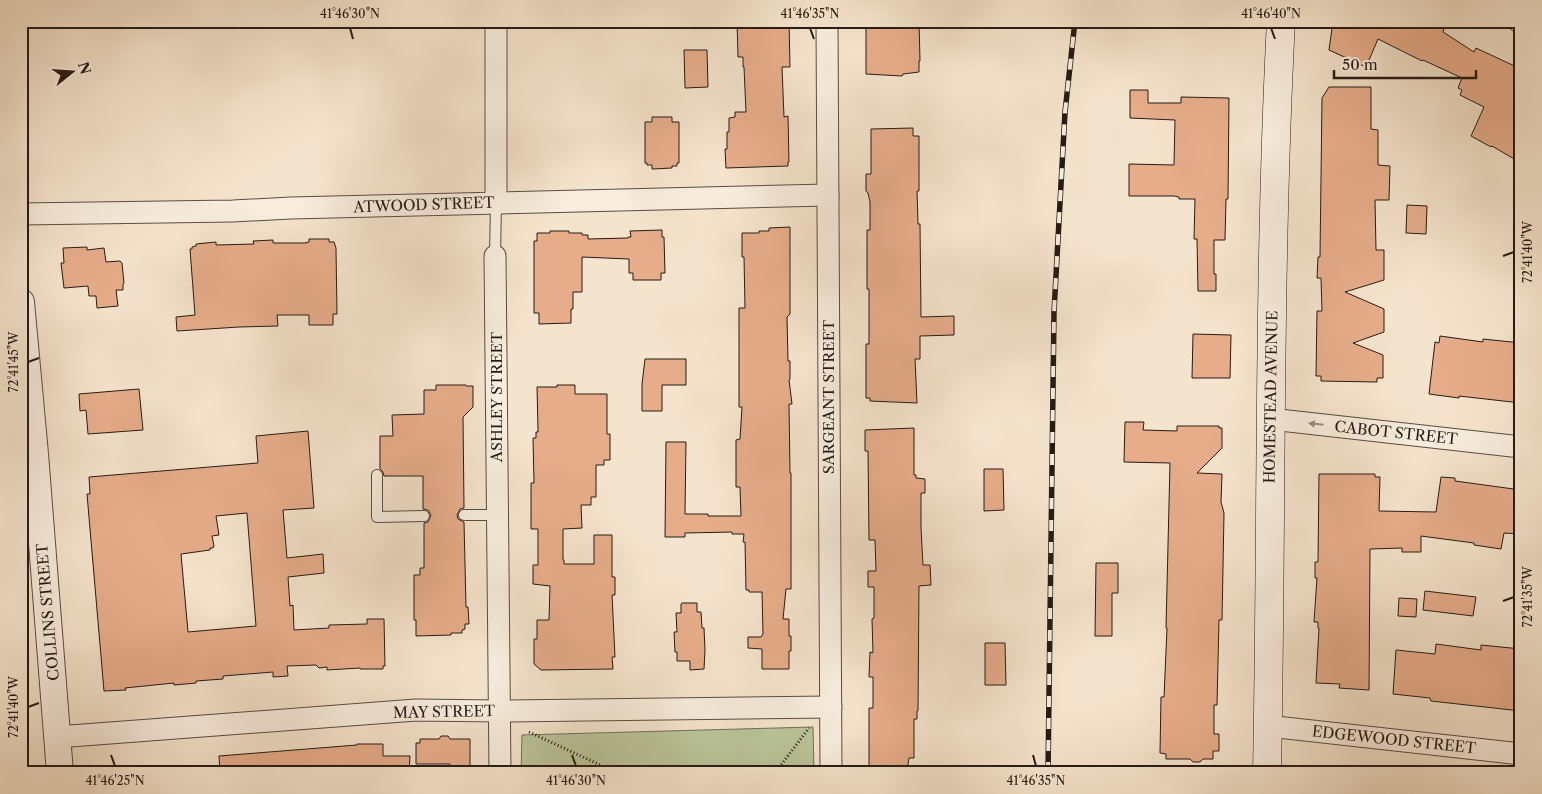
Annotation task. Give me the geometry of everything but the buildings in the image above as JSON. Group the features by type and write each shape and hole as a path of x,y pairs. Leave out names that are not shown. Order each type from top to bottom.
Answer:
{"main road":[{"name":"HOMESTEAD AVENUE","path":"1267,773 1270,419 1276,123 1281,21"}],"street":[{"name":"ASHLEY STREET","path":"496,21 496,203"},
{"name":"SARGEANT STREET","path":"827,21 831,773"},
{"name":"ATWOOD STREET","path":"21,214 233,211 828,195"},
{"name":"ASHLEY STREET","path":"495,256 500,773"},
{"name":"COLLINS STREET","path":"21,302 60,773"},
{"name":"CABOT STREET","path":"1270,419 1521,447"},
{"name":"MAY STREET","path":"57,737 416,710 499,711 831,707"},
{"name":"EDGEWOOD STREET","path":"1268,726 1521,754"}],"lane":[{"name":"ASHLEY STREET","path":"495,256 496,203"},
{"path":"377,475 377,517 424,516"},
{"path":"464,515 498,515"}],"path":[{"path":"21,679 33,678"},
{"path":"776,773 810,725"},
{"path":"522,728 613,773"}],"green space":[{"path":"813,727 814,773 521,773 522,735"}],"railway":[{"path":"1048,773 1054,312 1065,112 1075,21"}]}
